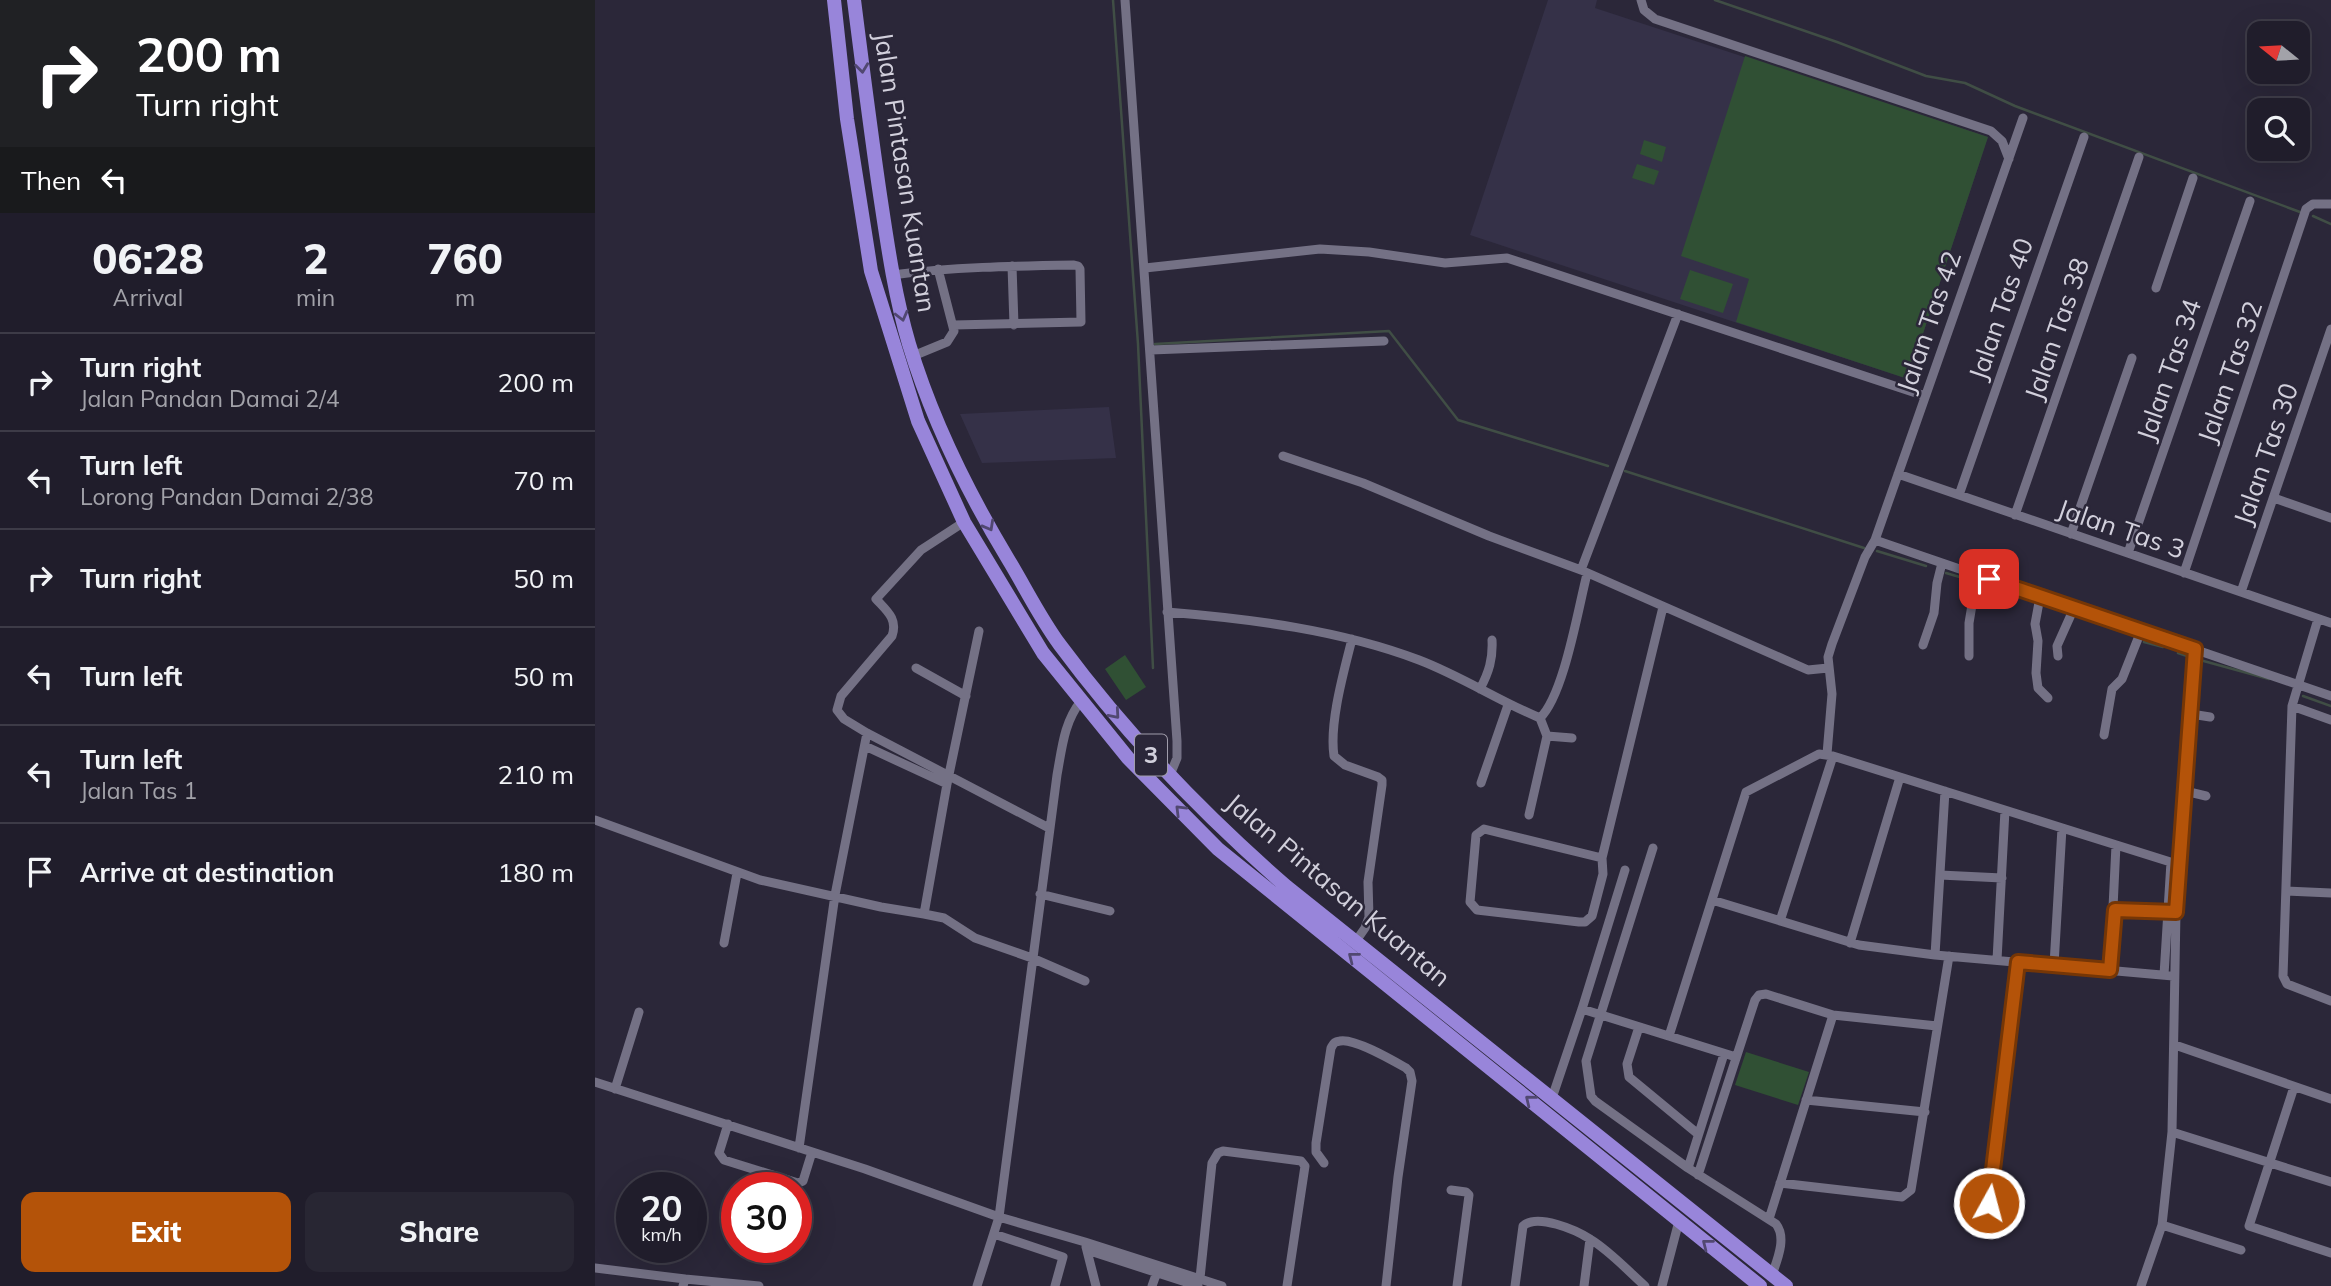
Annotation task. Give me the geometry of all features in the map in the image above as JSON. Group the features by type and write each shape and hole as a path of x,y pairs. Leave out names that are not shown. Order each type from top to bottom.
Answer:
{"highway":[{"name":"Jalan Pintasan Kuantan","path":"834,0 847,119 871,271 918,421 964,522 1043,653 1128,758 1218,849 1760,1286"},
{"name":"Jalan Pintasan Kuantan","path":"853,0 892,275 913,356 933,415 961,475 992,534 1058,642 1100,696 1224,832 1287,887 1786,1286"}],"street":[{"path":"1125,0 1177,741 1177,758 1170,775"},
{"path":"1641,0 1644,10 1655,19 1991,131 2002,141 2009,159"},
{"name":"Jalan Tas 42","path":"1780,921 1830,755 1832,694 1828,657 1865,557 1875,540 2023,118"},
{"name":"Jalan Tas 40","path":"1959,495 2084,137"},
{"name":"Jalan Tas 38","path":"2015,514 2139,157"},
{"path":"2156,288 2193,178"},
{"name":"Jalan Tas 34","path":"2128,553 2250,201"},
{"name":"Jalan Tas 32","path":"2184,573 2306,209 2313,204 2331,204"},
{"path":"1145,268 1320,249 1369,252 1445,263 1501,258 1926,396"},
{"path":"892,275 938,269 1012,266 1078,265 1080,269 1081,322 954,325"},
{"path":"1012,266 1014,325"},
{"path":"913,356 947,342 954,331 938,269"},
{"path":"1540,719 1549,710 1559,685 1584,572 1678,314"},
{"name":"Jalan Tas 30","path":"2241,592 2331,329"},
{"path":"1151,349 1384,341"},
{"path":"2071,534 2132,358"},
{"path":"1283,456 1363,483 1584,572 1808,670 1828,668"},
{"name":"Jalan Tas 3","path":"1898,474 2331,623"},
{"path":"2274,498 2330,516"},
{"path":"948,781 844,719 837,710 841,696 892,636 895,624 893,617 876,599 921,550 964,522"},
{"path":"1875,540 2331,696"},
{"path":"1923,645 1934,613 1941,563"},
{"path":"1969,656 1969,623 1977,575"},
{"path":"2041,597 2035,624 2038,641 2035,662 2037,683 2048,698"},
{"path":"1602,858 1484,830 1476,835 1470,902 1477,910 1579,922 1585,922 1592,916 1603,874 1602,858 1663,607"},
{"path":"2058,656 2057,646 2074,608"},
{"path":"1167,612 1237,619 1352,639 1418,660 1540,719 1547,736 1529,816"},
{"path":"2318,619 2297,684 2293,706 2284,981 2331,1001"},
{"path":"924,914 979,631"},
{"path":"2104,735 2112,689 2122,679 2141,631"},
{"path":"1352,639 1339,700 1334,756 1345,765 1382,780 1368,882 1369,917 1356,941"},
{"path":"1480,689 1491,663 1492,640"},
{"path":"2141,1286 2162,1225 2172,1132 2175,1045 2169,976 2172,912 2175,864 2185,791 2195,649"},
{"path":"916,668 966,696"},
{"path":"977,1286 999,1217 1049,828 1066,728 1081,701"},
{"path":"1482,783 1508,705"},
{"path":"2293,706 2331,720"},
{"path":"2191,714 2210,717"},
{"path":"799,1148 835,895 867,733"},
{"path":"1547,736 1572,738"},
{"path":"865,746 1049,828"},
{"path":"1668,1036 1746,793 1819,754 1830,755 2175,864"},
{"path":"1850,943 1900,777"},
{"path":"2185,791 2206,796"},
{"path":"1935,955 1945,792"},
{"path":"1997,960 2005,810"},
{"path":"595,820 679,849 737,873 887,908 944,918 980,941 1032,958 1085,981"},
{"path":"2053,965 2062,828"},
{"path":"2110,970 2115,910 2116,845"},
{"path":"1653,848 1586,1061 1591,1096 1698,1175 1776,1224 1781,1233 1780,1251 1772,1275"},
{"path":"1552,1098 1583,1009 1625,870"},
{"path":"724,943 737,873"},
{"path":"1940,876 2002,878"},
{"path":"2286,891 2331,893"},
{"path":"1040,894 1110,911"},
{"path":"1712,900 1850,943 1935,955 2169,976"},
{"path":"2115,910 2172,912"},
{"path":"1592,916 1609,923"},
{"path":"1780,1183 1902,1197 1911,1191 1949,956"},
{"path":"1989,1203 2018,962"},
{"path":"1698,1175 1755,1000 1759,995 1766,994 1833,1016 1937,1026"},
{"path":"1583,1009 1737,1057"},
{"path":"615,1088 639,1012"},
{"path":"1769,1219 1833,1016"},
{"path":"1639,1027 1627,1064 1629,1077 1698,1134"},
{"path":"1324,1163 1316,1152 1316,1143 1331,1048 1335,1042 1343,1040 1362,1046 1406,1068 1412,1081 1386,1286"},
{"path":"2175,1045 2331,1099"},
{"path":"1688,1168 1724,1054"},
{"path":"595,1082 1199,1282"},
{"path":"2294,1087 2249,1226 2331,1253"},
{"path":"1806,1100 1925,1112"},
{"path":"728,1124 719,1153 724,1160 798,1184 803,1181 812,1152"},
{"path":"2172,1132 2331,1182"},
{"path":"1199,1282 1212,1163 1218,1153 1223,1152 1301,1161 1305,1166 1287,1286"},
{"path":"1451,1190 1467,1192 1469,1195 1457,1286"},
{"path":"1515,1286 1523,1226 1526,1223 1545,1220 1590,1238 1645,1286"},
{"path":"1662,1286 1679,1221"},
{"path":"2162,1225 2241,1250"},
{"path":"994,1234 1063,1257 1055,1286"},
{"path":"1584,1286 1590,1238"},
{"path":"1086,1246 1157,1272 1223,1286"},
{"path":"1086,1246 1096,1286"},
{"path":"595,1268 684,1282 759,1286"},
{"path":"1152,1286 1157,1272"}],"shaded area":[{"path":"1548,0 1597,0 1595,8 1988,137 1908,379 1470,235"},
{"path":"1109,407 1116,458 982,463 960,414"}],"green space":[{"path":"1745,56 1988,137 1908,379 1736,322 1749,279 1681,256"},
{"path":"1644,140 1666,147 1662,162 1640,154"},
{"path":"1637,164 1659,171 1654,185 1632,178"},
{"path":"1690,270 1733,284 1723,313 1680,299"},
{"path":"1125,655 1146,687 1126,700 1105,669"},
{"path":"1746,1052 1809,1072 1798,1105 1735,1085"}],"waterway":[{"path":"1113,0 1138,344 1153,668"},
{"path":"1715,0 1926,76 1965,83 2015,106 2300,212"},
{"path":"2313,216 2331,224"},
{"path":"1155,344 1389,331 1458,420 1608,466"},
{"path":"1625,471 1864,548"},
{"path":"1877,551 1926,566"},
{"path":"1946,573 1963,578"},
{"path":"1981,584 2007,590"},
{"path":"2028,598 2037,601"},
{"path":"2046,604 2070,612"},
{"path":"2144,642 2163,647"},
{"path":"2178,653 2187,656"},
{"path":"2200,660 2269,679"},
{"path":"2303,696 2331,706"}],"route":[{"path":"1989,579 2195,649 2176,912 2115,910 2110,970 2018,962 1989,1203"}]}
